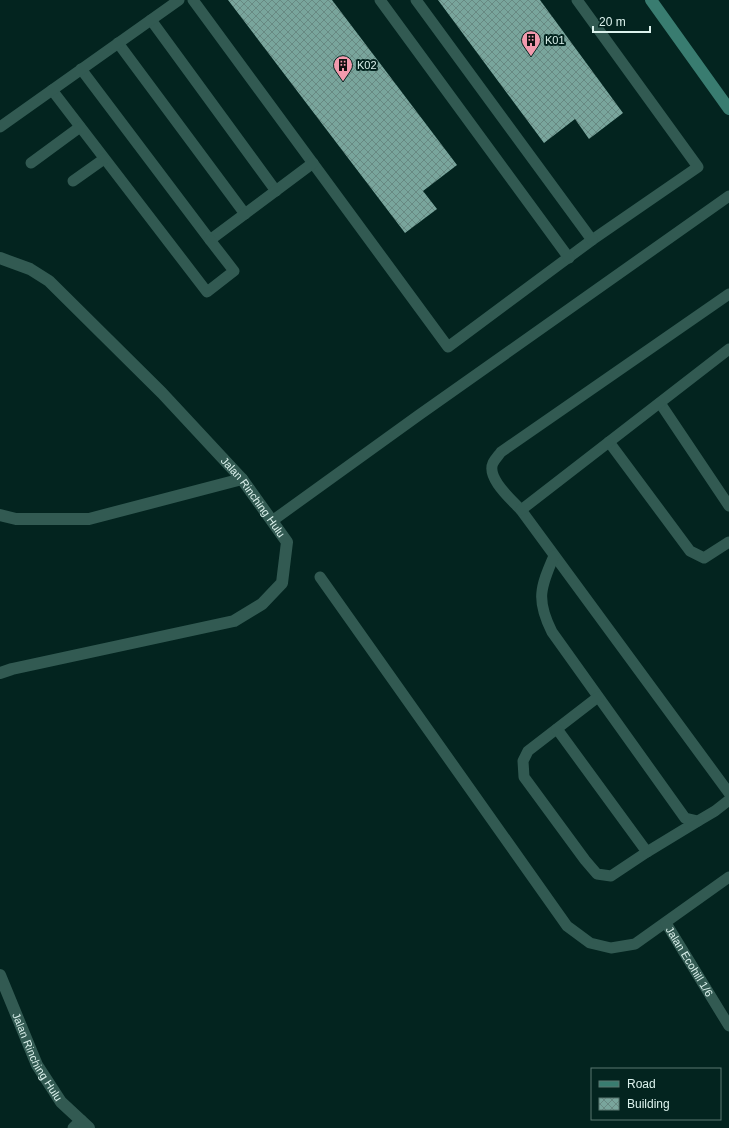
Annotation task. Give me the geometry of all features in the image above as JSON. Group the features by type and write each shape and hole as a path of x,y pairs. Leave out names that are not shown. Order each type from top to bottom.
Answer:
{"street":[{"path":"651,0 729,109"},
{"name":"Jalan Rinching Hulu","path":"0,258 30,269 49,281 162,393 242,480 286,542 282,583 262,604 234,621 19,667 0,673"},
{"path":"0,515 16,519 89,519 242,480"},
{"name":"Jalan Rinching Hulu","path":"0,975 37,1065 61,1102 81,1126"}],"lane":[{"path":"0,127 179,0"},
{"path":"193,0 448,347 592,240 698,166 577,0"},
{"path":"380,0 569,258"},
{"path":"416,0 592,240"},
{"path":"151,20 276,190"},
{"path":"118,44 245,214"},
{"path":"52,90 207,292 234,272 81,69"},
{"path":"31,163 80,127"},
{"path":"73,181 104,158"},
{"path":"210,240 313,163"},
{"path":"272,521 729,196"},
{"path":"729,294 501,452 492,464 492,474 497,484 521,510 729,793"},
{"path":"521,510 729,349"},
{"path":"660,403 729,506"},
{"path":"609,442 690,551 704,558 729,542"},
{"path":"554,556 544,581 542,602 545,618 552,632 685,818 698,820"},
{"path":"320,577 567,926 590,943 611,948 635,944 666,923"},
{"path":"598,697 528,750 523,761 524,777 597,874 611,876 698,820 715,811 729,800"},
{"path":"557,729 648,852"},
{"name":"Jalan Ecohill 1/6","path":"729,877 666,923 729,1026"}],"building":[{"name":"K02","path":"228,0 332,0 457,165 423,191 437,209 405,233"},
{"name":"K01","path":"438,0 540,0 623,113 589,139 575,119 544,143"}],"place":[{"name":"K01","path":"531,57"},
{"name":"K02","path":"343,82"}]}
